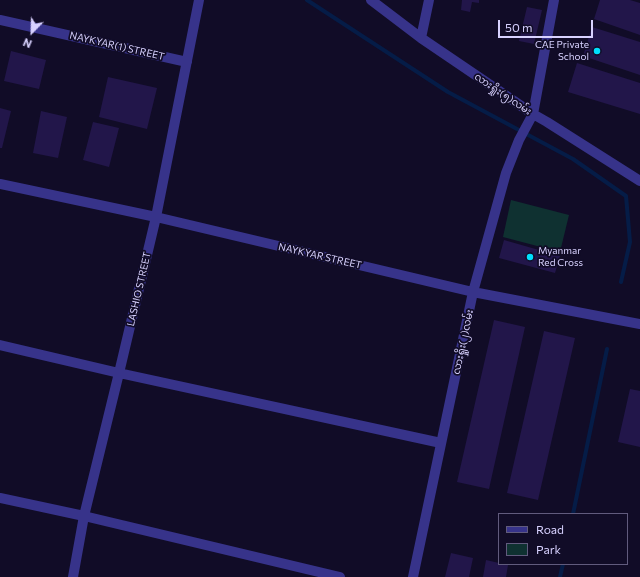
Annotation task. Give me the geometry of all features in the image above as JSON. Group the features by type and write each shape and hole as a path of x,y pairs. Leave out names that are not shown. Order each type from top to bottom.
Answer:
{"street":[{"name":"LASHIO STREET","path":"73,577 84,516 156,217 199,0"},
{"name":"လားရှိုး(၅)လမ်း","path":"371,0 421,38 533,114 640,181"},
{"path":"421,38 429,0"},
{"name":"လားရှိုး(၂)လမ်း","path":"413,577 473,292 506,173 519,140 533,114 554,0"},
{"name":"NAYKYAR(1) STREET","path":"0,20 187,62"},
{"name":"NAYKYAR STREET","path":"0,184 156,217 473,292 640,324"},
{"path":"0,345 119,373 441,443"},
{"path":"0,498 84,516 340,577"}],"green space":[{"path":"511,200 569,215 560,252 503,237"}],"building":[{"path":"462,0 479,0 479,3 472,2 470,12 461,10"},
{"path":"600,0 630,0 640,3 640,35 594,19"},
{"path":"527,7 542,10 534,44 519,41"},
{"path":"592,27 640,42 640,75 583,56"},
{"path":"11,51 46,60 39,89 4,81"},
{"path":"577,63 640,83 640,114 568,92"},
{"path":"108,77 157,88 147,129 99,117"},
{"path":"0,108 11,111 2,148 0,148"},
{"path":"41,111 67,117 58,158 33,153"},
{"path":"93,122 119,128 109,167 83,160"},
{"name":"Myanmar Red Cross","path":"504,240 560,256 555,273 499,258"},
{"path":"494,320 525,327 489,489 457,482"},
{"path":"544,331 575,338 538,500 507,493"},
{"path":"630,389 640,391 640,447 618,442"},
{"path":"451,553 473,558 469,577 445,577"},
{"path":"486,560 498,563 498,565 508,565 506,577 483,577"}],"waterway":[{"path":"307,0 448,92 573,159 626,196 630,242 621,282"},
{"path":"573,513 607,349"},
{"path":"560,577 563,565"}],"place":[{"name":"CAE Private School","path":"597,51"},
{"name":"Myanmar Red Cross","path":"530,257"}]}
